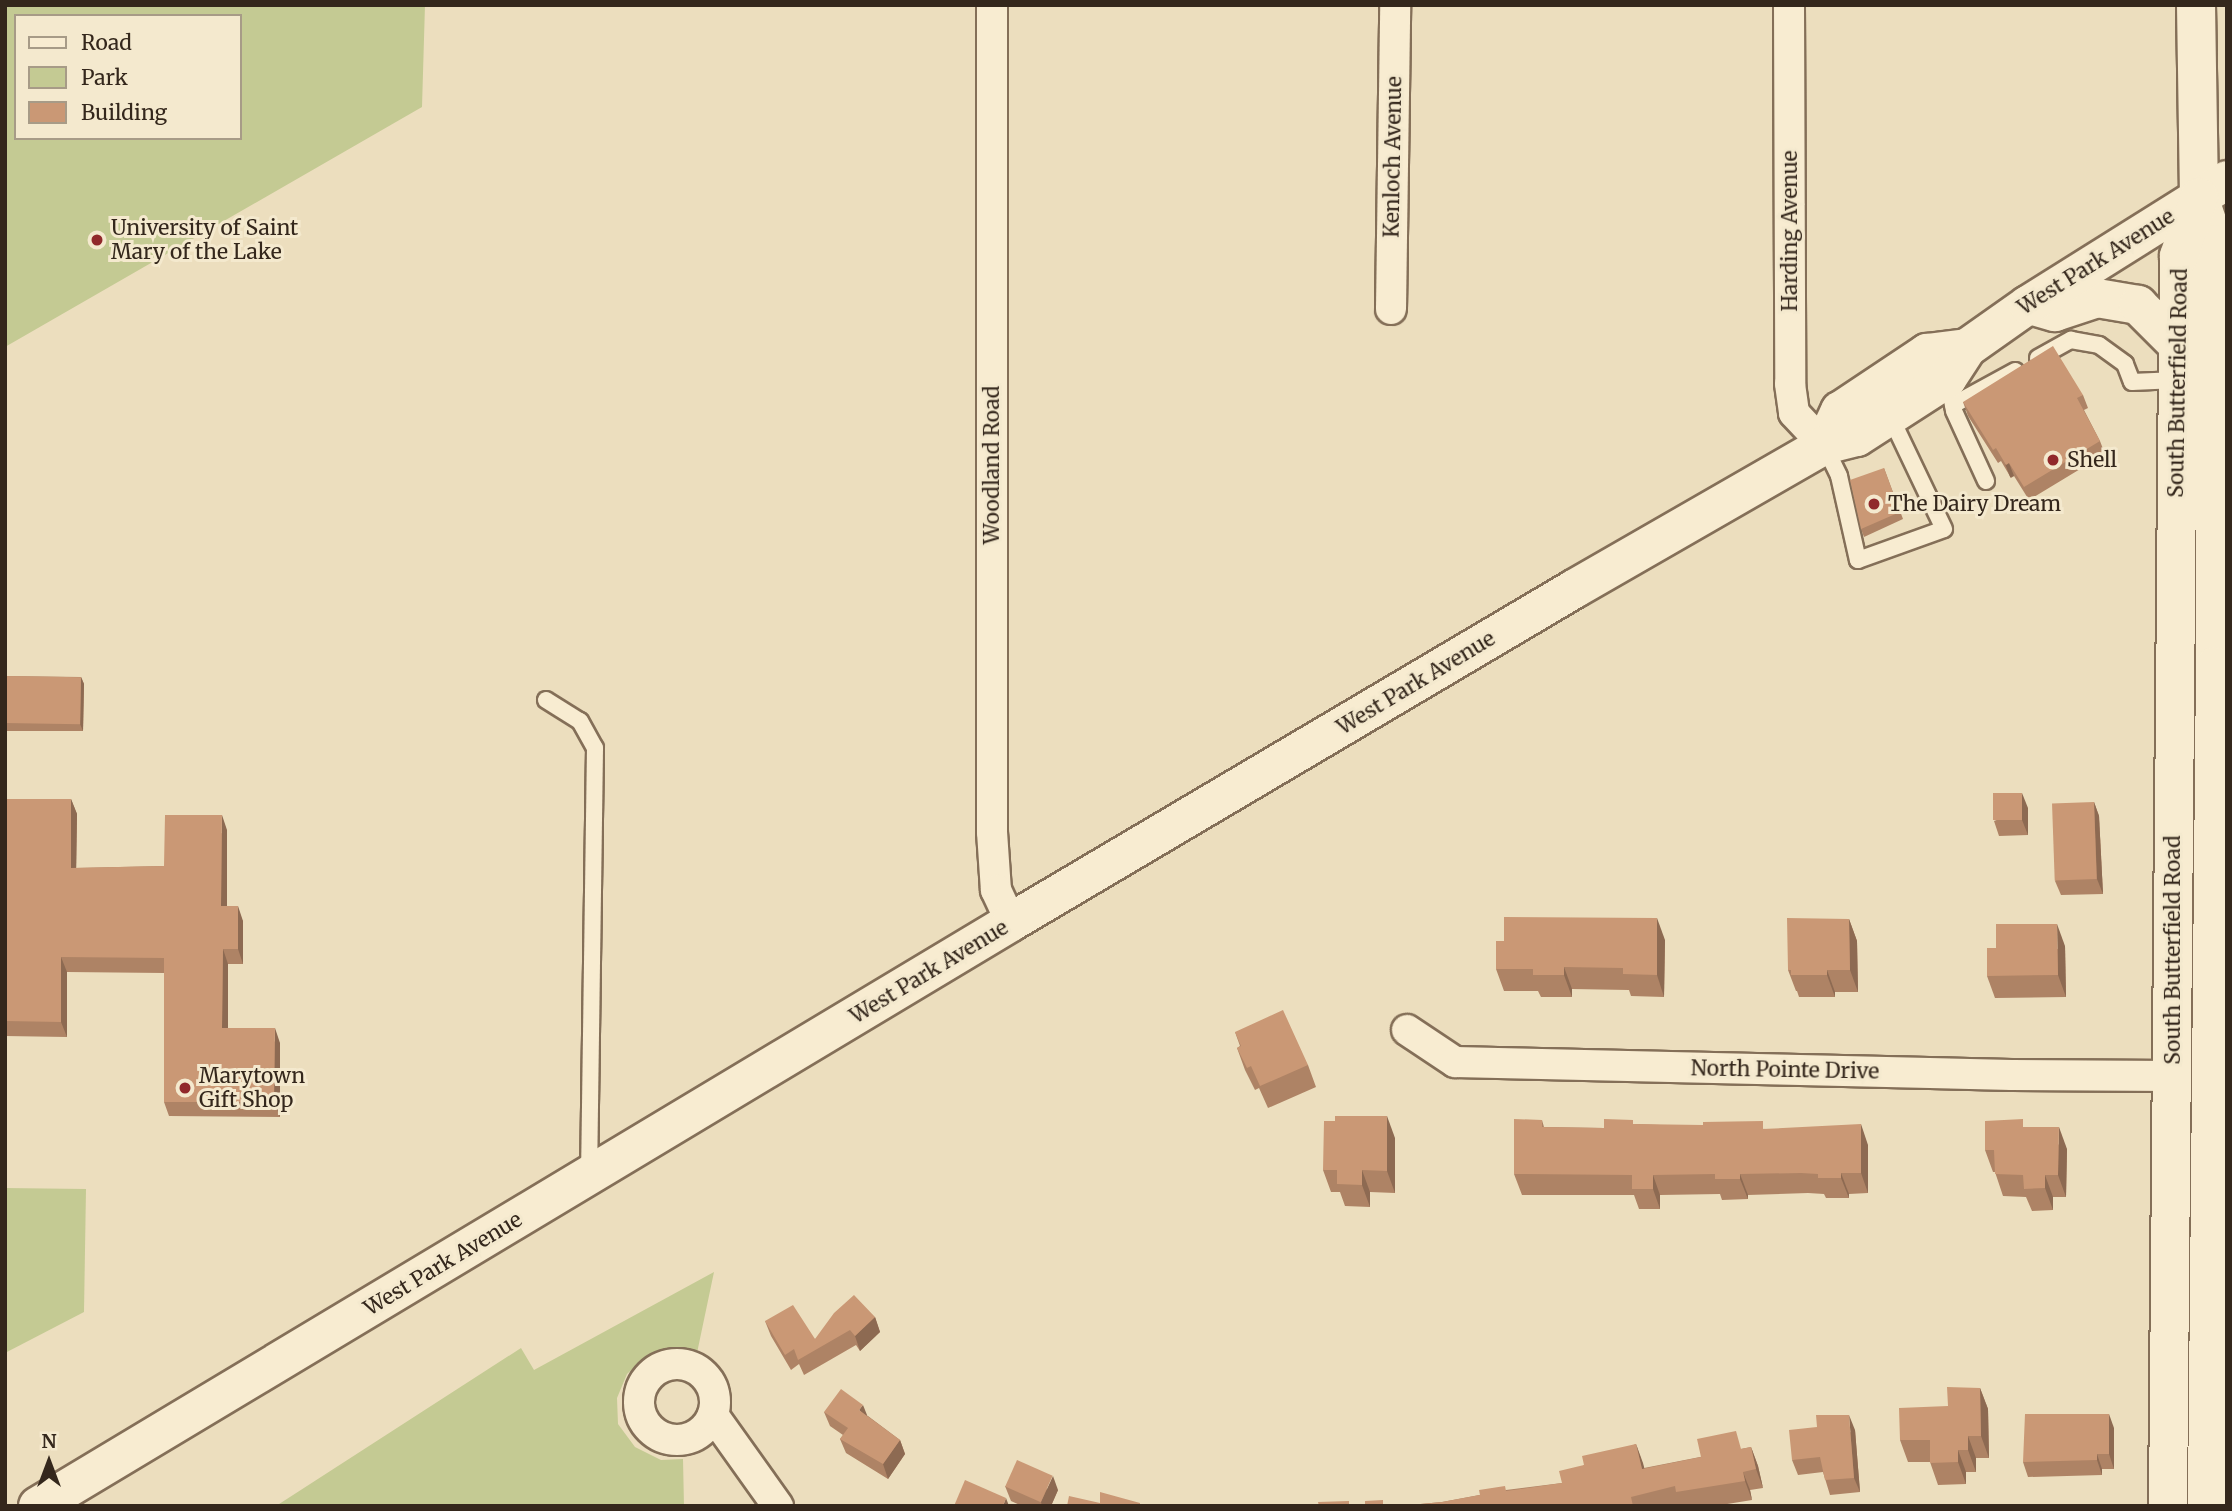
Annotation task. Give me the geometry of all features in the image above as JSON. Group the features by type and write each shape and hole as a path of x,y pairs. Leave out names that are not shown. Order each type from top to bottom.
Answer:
{"main road":[{"path":"2196,5 2212,76 2213,189"},
{"name":"West Park Avenue","path":"1824,445 1840,411 1927,353 1967,348 2028,304 2213,189"},
{"name":"South Butterfield Road","path":"2207,1506 2218,1328 2221,694 2221,274 2215,244 2213,189"},
{"name":"South Butterfield Road","path":"2168,1506 2179,256 2213,189"},
{"path":"2028,304 2055,313 2097,298 2138,305 2177,362"},
{"name":"West Park Avenue","path":"38,1506 1011,922 1824,445 1857,437 1889,416 1950,392 1967,348"}],"street":[{"name":"Woodland Road","path":"992,5 992,832 996,890 1011,922"},
{"name":"Kenloch Avenue","path":"1391,309 1395,5"},
{"name":"Harding Avenue","path":"1789,5 1790,384 1794,413 1824,445"},
{"name":"North Pointe Drive","path":"1408,1030 1455,1062 2012,1075 2172,1076"},
{"path":"713,1415 778,1506"}],"lane":[{"path":"1986,481 1950,392 2071,340 2099,345 2125,364 2132,382 2177,362"},
{"path":"1824,445 1839,476 1858,560 1944,529 1889,416"},
{"path":"546,700 580,721 596,748 589,1177"}],"green space":[{"name":"University of Saint Mary of the Lake","path":"5,5 425,5 422,107 5,347"},
{"path":"5,1188 86,1189 84,1312 5,1353"},
{"path":"714,1272 697,1353 664,1350 643,1359 627,1374 617,1398 618,1424 635,1447 661,1460 683,1459 684,1506 276,1506 521,1348 534,1370"}],"building":[{"path":"2053,346 2083,395 2077,398 2100,441 2024,487 2009,463 2006,465 1996,448 1993,450 1963,402"},
{"name":"The Dairy Dream","path":"1884,468 1900,512 1861,529 1850,480"},
{"path":"5,676 81,677 80,724 5,723"},
{"path":"1993,793 2022,793 2022,820 1993,820"},
{"path":"5,799 71,799 71,868 164,866 165,815 222,815 221,906 238,906 238,949 223,949 222,1028 275,1028 274,1102 164,1102 164,958 61,957 61,1022 5,1021"},
{"path":"2094,802 2097,879 2055,880 2052,803"},
{"path":"1504,917 1657,918 1657,975 1623,974 1623,968 1564,967 1564,975 1533,975 1533,969 1496,969 1496,941 1504,941"},
{"path":"1787,918 1849,919 1850,970 1827,970 1827,975 1791,975 1791,970 1788,970"},
{"path":"1996,924 2057,924 2058,975 1987,976 1987,948 1996,948"},
{"path":"1283,1010 1308,1065 1260,1086 1251,1066 1247,1068 1237,1048 1241,1046 1235,1032"},
{"path":"1335,1116 1387,1116 1387,1171 1362,1170 1362,1185 1337,1184 1337,1170 1323,1170 1324,1121 1335,1121"},
{"path":"1514,1119 1542,1120 1542,1127 1604,1128 1604,1119 1633,1120 1633,1124 1703,1125 1703,1122 1763,1121 1763,1129 1861,1124 1861,1173 1841,1173 1841,1178 1818,1178 1818,1174 1801,1173 1740,1174 1740,1179 1715,1179 1715,1174 1653,1175 1653,1189 1632,1189 1632,1175 1514,1174"},
{"path":"2023,1119 2023,1127 2059,1127 2058,1175 2045,1175 2045,1188 2024,1189 2023,1175 1995,1174 1994,1150 1985,1150 1985,1121"},
{"path":"854,1295 875,1317 855,1336 850,1330 798,1360 794,1349 785,1355 765,1321 793,1305 815,1339 834,1313"},
{"path":"1947,1387 1980,1388 1981,1436 1968,1436 1968,1450 1958,1450 1958,1462 1930,1463 1930,1440 1900,1440 1899,1408 1948,1406"},
{"path":"841,1389 863,1405 859,1410 900,1440 883,1464 840,1439 848,1428 824,1412"},
{"path":"2025,1414 2109,1414 2109,1454 2097,1454 2097,1460 2023,1462"},
{"path":"1816,1415 1849,1415 1854,1478 1825,1480 1820,1457 1792,1460 1789,1430 1817,1427"},
{"path":"1736,1431 1741,1449 1751,1447 1756,1469 1743,1472 1745,1481 1676,1492 1675,1486 1631,1497 1633,1506 1399,1506 1480,1495 1479,1490 1505,1486 1506,1491 1562,1483 1559,1471 1584,1465 1582,1456 1636,1444 1642,1469 1701,1457 1697,1439"},
{"path":"1017,1460 1053,1476 1041,1502 1005,1486"},
{"path":"965,1480 1006,1498 1003,1506 954,1506"},
{"path":"1100,1492 1140,1503 1140,1506 1067,1506 1069,1496 1100,1503"},
{"path":"1383,1500 1383,1506 1365,1506 1365,1501"},
{"path":"1349,1501 1349,1506 1319,1506 1318,1502"}],"place":[{"name":"University of Saint Mary of the Lake","path":"97,240"},
{"name":"Shell","path":"2053,460"},
{"name":"The Dairy Dream","path":"1874,504"},
{"name":"Marytown Gift Shop","path":"185,1088"}]}
